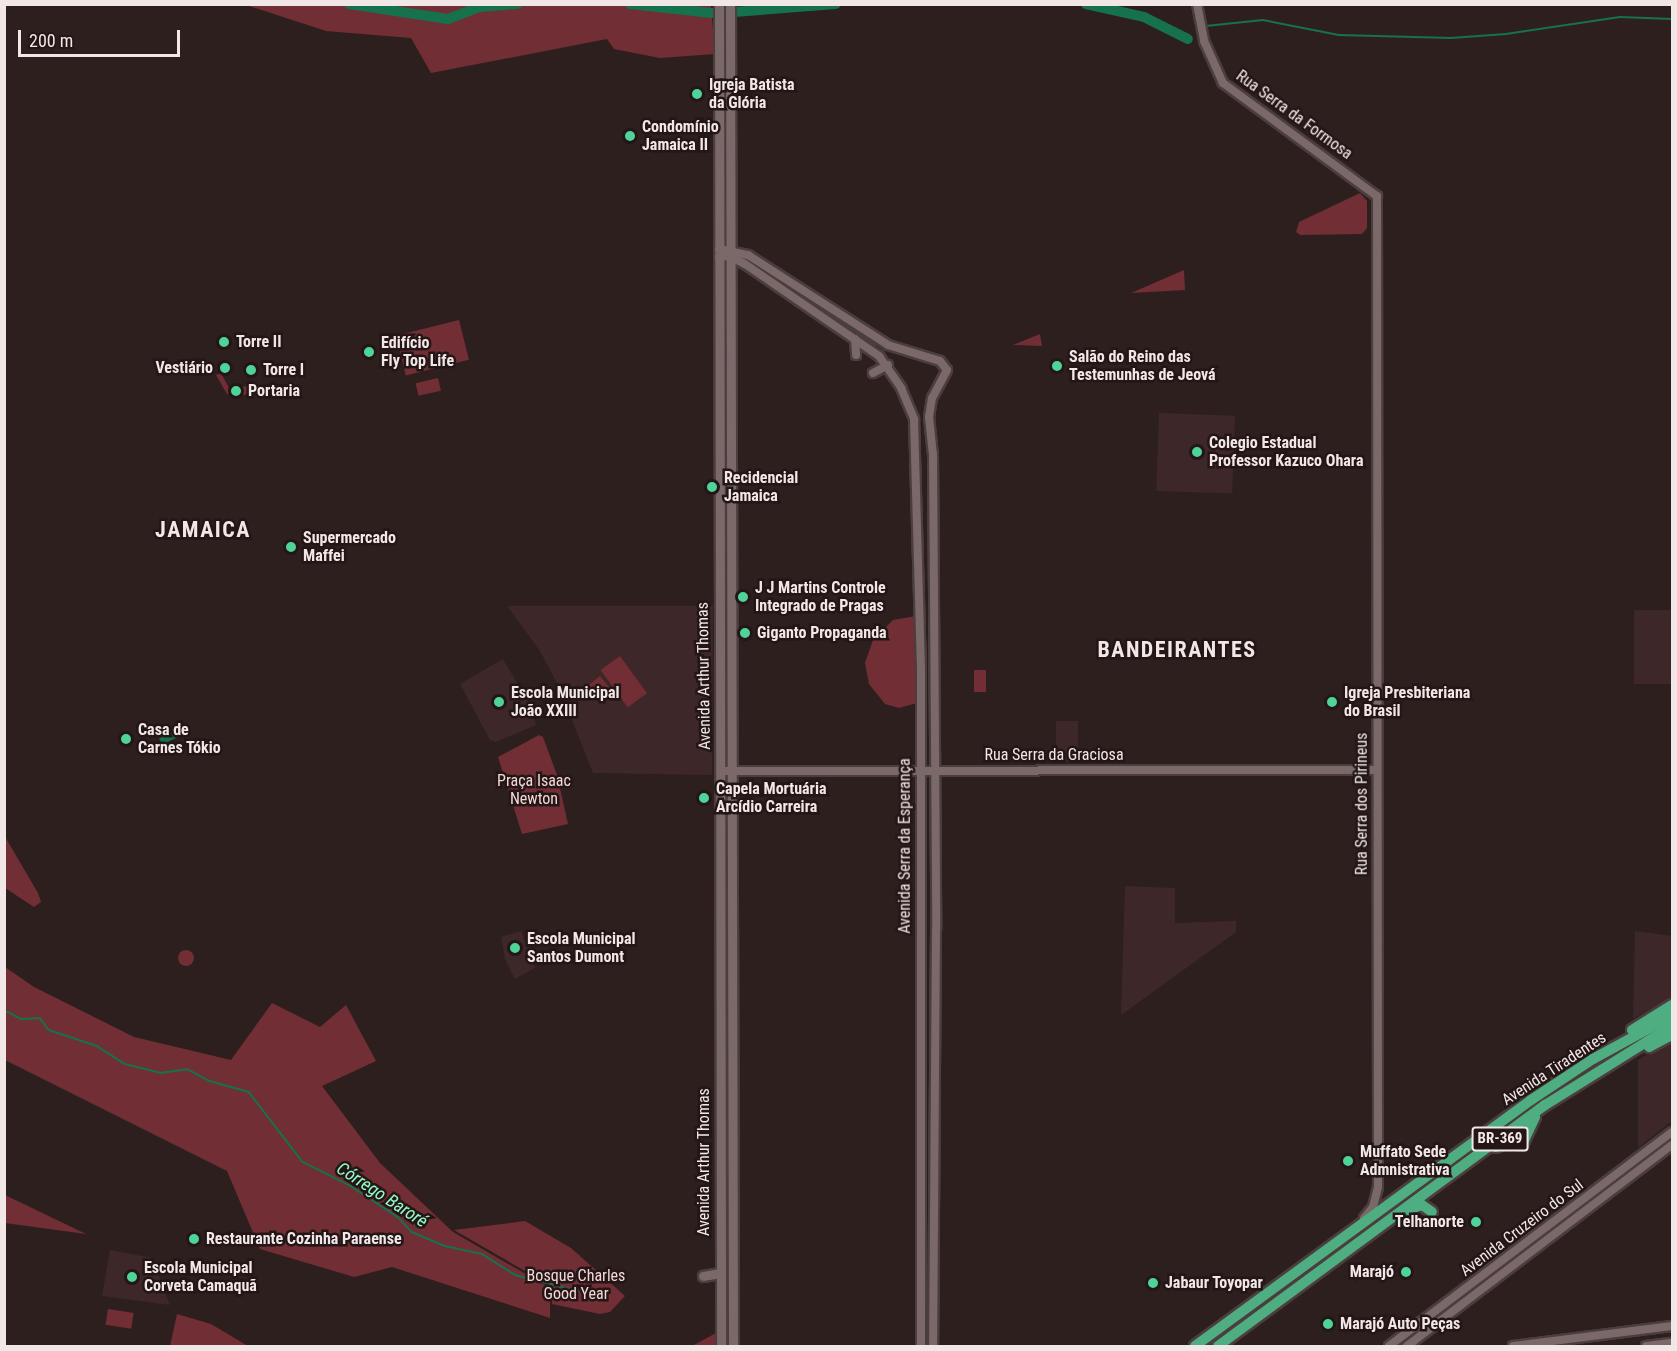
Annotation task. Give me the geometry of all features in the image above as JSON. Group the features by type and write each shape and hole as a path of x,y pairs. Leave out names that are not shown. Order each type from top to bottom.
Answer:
{"highway":[{"path":"1593,1059 1672,1005"},
{"name":"Avenida Tiradentes","path":"1195,1347 1388,1203 1593,1059 1672,1016"},
{"name":"Avenida Tiradentes","path":"1218,1347 1545,1105 1602,1067 1672,1026"},
{"path":"1602,1067 1672,1035"},
{"path":"1465,1163 1507,1142 1522,1145 1529,1125 1545,1105"},
{"path":"1333,1260 1385,1215 1388,1203"},
{"path":"1384,1222 1418,1205 1432,1212"}],"main road":[{"name":"Avenida Arthur Thomas","path":"718,4 732,771 732,1347"},
{"name":"Avenida Arthur Thomas","path":"721,1347 719,1292 724,253 730,4"},
{"path":"720,955 732,955"},
{"path":"720,1061 732,1061"},
{"path":"720,1164 732,1163"},
{"path":"703,1276 720,1273"},
{"path":"719,1292 732,1304"}],"street":[{"name":"Rua Serra da Formosa","path":"1197,4 1201,34 1223,83 1377,196 1377,241"},
{"name":"Rua Serra dos Pirineus","path":"1377,241 1378,1187"},
{"name":"Avenida Serra da Esperança","path":"724,253 765,264 888,345 940,361 946,374 932,398 929,417 935,613 933,771 936,929 933,1347"},
{"name":"Avenida Serra da Esperança","path":"724,253 879,356 888,365 914,419 919,485 921,1347"},
{"path":"855,339 856,356"},
{"path":"873,373 888,365"},
{"path":"914,419 929,417"},
{"name":"Rua Serra da Graciosa","path":"721,771 1377,770"},
{"name":"Avenida Cruzeiro do Sul","path":"1389,1347 1672,1132"},
{"name":"Avenida Cruzeiro do Sul","path":"1407,1347 1672,1145"},
{"path":"1378,1187 1388,1203"},
{"path":"1350,1231 1373,1207 1378,1187"},
{"path":"1513,1347 1672,1326"},
{"path":"1646,1347 1672,1343"}],"shaded area":[{"name":"Colegio Estadual Professor Kazuco Ohara","path":"1159,413 1235,416 1232,494 1156,491"},
{"path":"507,606 713,606 712,775 593,773 559,687 540,651"},
{"path":"1634,610 1672,610 1672,684 1634,684"},
{"name":"Escola Municipal João XXIII","path":"503,659 530,705 536,725 496,742 490,740 460,684"},
{"path":"1056,721 1078,721 1078,762 1056,762"},
{"path":"176,730 179,736 162,745 159,739"},
{"path":"1125,886 1175,888 1175,923 1236,921 1236,932 1121,1015"},
{"name":"Escola Municipal Santos Dumont","path":"521,931 535,968 515,979 505,959 501,937"},
{"path":"1635,931 1672,936 1672,997 1633,1019"},
{"path":"1672,1038 1672,1121 1638,1148 1638,1060"},
{"name":"Escola Municipal Corveta Camaquã","path":"110,1250 152,1258 170,1305 102,1296"}],"green space":[{"path":"246,5 711,5 715,54 660,58 614,49 607,39 431,73 411,38 326,31"},
{"path":"1360,193 1367,201 1367,228 1362,234 1300,235 1296,232 1299,222"},
{"path":"753,261 877,343 876,346 751,264"},
{"path":"1184,270 1185,290 1131,293"},
{"path":"459,320 469,360 406,376 396,336"},
{"path":"1040,334 1042,346 1013,345"},
{"path":"221,373 229,388 249,386 252,391 244,395 227,394 216,375"},
{"path":"438,378 441,391 419,396 416,383"},
{"path":"916,616 917,703 899,708 885,704 869,684 865,663 873,640 893,620"},
{"path":"620,656 647,693 628,707 601,670"},
{"path":"974,670 986,670 986,692 974,692"},
{"path":"600,676 614,693 601,703 588,686"},
{"name":"Praça Isaac Newton","path":"539,735 543,737 557,775 568,824 522,834 498,757"},
{"path":"4,835 38,893 41,902 34,907 5,888"},
{"path":"186,950 194,958 186,966 178,958"},
{"path":"5,967 34,987 134,1037 231,1060 272,1003 320,1027 346,1005 376,1061 322,1086 380,1163 453,1232 550,1288 550,1318 392,1267 354,1277 260,1249 227,1171 5,1060"},
{"path":"5,1195 86,1234 5,1223"},
{"name":"Bosque Charles Good Year","path":"525,1221 571,1248 625,1296 610,1312 600,1314 552,1304 551,1286 454,1230"},
{"path":"108,1309 134,1313 131,1329 105,1325"},
{"path":"177,1314 211,1324 248,1346 170,1346"},
{"path":"716,1333 716,1346 692,1346"}],"waterway":[{"path":"349,4 448,19 480,7 518,4"},
{"path":"630,4 712,13"},
{"path":"734,12 836,4"},
{"path":"1086,4 1144,17 1188,39"},
{"path":"1206,26 1263,20 1339,35 1451,38 1506,34 1620,17 1672,19"},
{"name":"Córrego Baroré","path":"4,1010 22,1019 40,1018 49,1030 97,1046 125,1064 160,1073 187,1069 210,1081 249,1092 303,1162 351,1186 398,1217 412,1232 445,1246 482,1254 515,1275 578,1291"}],"place":[{"name":"Igreja Batista da Glória","path":"697,94"},
{"name":"Condomínio Jamaica II","path":"630,136"},
{"name":"Torre II","path":"224,342"},
{"name":"Edifício Fly Top Life","path":"369,352"},
{"name":"Salão do Reino das Testemunhas de Jeová","path":"1057,366"},
{"name":"Vestiário","path":"225,368"},
{"name":"Torre I","path":"251,370"},
{"name":"Portaria","path":"236,391"},
{"name":"Colegio Estadual Professor Kazuco Ohara","path":"1197,452"},
{"name":"Recidencial Jamaica","path":"712,487"},
{"name":"Supermercado Maffei","path":"291,547"},
{"name":"J J Martins Controle Integrado de Pragas","path":"743,597"},
{"name":"Giganto Propaganda","path":"745,633"},
{"name":"Escola Municipal João XXIII","path":"499,702"},
{"name":"Igreja Presbiteriana do Brasil","path":"1332,702"},
{"name":"Casa de Carnes Tókio","path":"126,739"},
{"name":"Capela Mortuária Arcídio Carreira","path":"704,798"},
{"name":"Escola Municipal Santos Dumont","path":"515,948"},
{"name":"Muffato Sede Admnistrativa","path":"1348,1161"},
{"name":"Telhanorte","path":"1476,1222"},
{"name":"Restaurante Cozinha Paraense","path":"194,1239"},
{"name":"Marajó","path":"1406,1272"},
{"name":"Escola Municipal Corveta Camaquã","path":"132,1277"},
{"name":"Jabaur Toyopar","path":"1153,1283"},
{"name":"Marajó Auto Peças","path":"1328,1324"}],"district":[{"name":"JAMAICA","path":"203,530"},
{"name":"BANDEIRANTES","path":"1177,650"}]}
